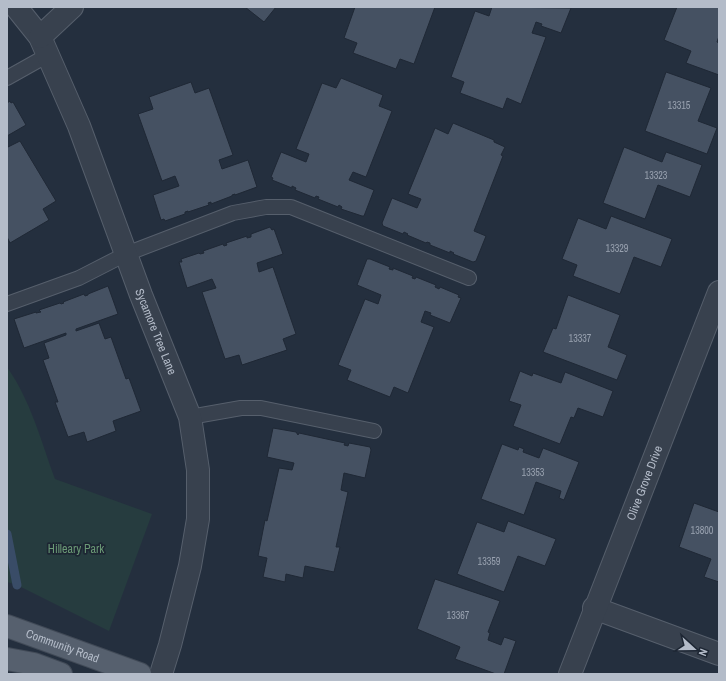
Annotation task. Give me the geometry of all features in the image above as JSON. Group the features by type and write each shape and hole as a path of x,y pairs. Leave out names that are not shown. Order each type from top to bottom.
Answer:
{"main road":[{"name":"Community Road","path":"7,626 140,674"},
{"path":"7,640 45,639"},
{"path":"7,659 34,664 61,674"}],"street":[{"name":"Sycamore Tree Lane","path":"16,7 44,46 79,126 126,254 190,417 198,470 198,519 190,566 161,674"},
{"path":"44,46 72,7"},
{"name":"Olive Grove Drive","path":"570,674 594,608 719,292"},
{"path":"594,608 719,654"}],"lane":[{"path":"7,78 44,46"},
{"path":"7,304 79,278 126,254 233,213 266,207 291,207 469,278"},
{"path":"190,417 241,408 261,408 374,430"}],"green space":[{"name":"Hilleary Park","path":"7,367 29,407 55,479 152,514 109,631 17,585 7,582"}],"building":[{"path":"245,7 276,7 264,22"},
{"path":"355,7 435,7 414,64 400,59 396,69 353,53 357,43 344,38"},
{"path":"492,7 571,8 561,33 541,26 542,24 536,22 532,33 546,37 521,104 507,98 503,109 460,93 464,82 451,77 475,11 489,16"},
{"path":"677,7 719,7 719,36 717,42 719,43 719,75 686,63 691,51 664,40"},
{"path":"666,72 711,88 698,121 717,128 707,154 645,131"},
{"path":"341,78 383,95 379,106 392,111 366,177 353,172 349,180 374,190 364,216 341,209 342,207 339,205 338,207 318,199 319,197 316,196 315,198 295,190 296,188 292,186 292,188 272,180 273,178 271,177 281,152 306,162 309,154 296,149 322,83 336,88"},
{"path":"191,82 195,93 209,88 233,155 219,160 222,169 248,160 257,187 211,204 211,202 208,203 209,205 185,212 185,214 165,221 164,219 161,220 153,195 179,186 175,176 162,181 138,114 153,109 149,97"},
{"path":"10,101 11,103 13,102 26,125 7,136 7,103"},
{"path":"453,123 494,140 494,142 505,147 501,155 503,156 474,231 486,236 476,261 473,262 453,254 454,253 450,251 450,253 430,245 430,243 426,243 407,235 408,234 404,232 403,234 383,226 382,223 392,198 417,208 421,199 408,194 435,128 448,134"},
{"path":"20,141 56,201 43,209 49,220 10,243 7,237 7,145 8,147"},
{"path":"624,147 662,162 666,152 702,165 690,197 658,185 645,219 603,203"},
{"path":"611,216 672,239 661,267 634,257 620,294 573,276 577,265 562,259 578,218 606,229"},
{"path":"270,227 272,230 274,229 283,254 257,263 259,272 273,267 296,334 283,339 287,350 242,365 239,355 225,359 202,292 216,288 212,279 187,288 179,262 182,262 181,259 199,253 204,253 203,251 223,244 224,246 227,245 226,243 247,236 247,238 251,237 251,234"},
{"path":"367,259 390,267 389,269 393,270 393,268 413,276 412,278 415,279 416,277 436,285 435,287 439,289 440,287 459,295 458,297 461,298 450,323 430,315 431,313 425,311 421,322 434,327 408,393 394,387 390,397 347,380 351,370 338,365 365,299 378,304 381,295 357,285"},
{"path":"108,286 118,314 76,329 76,331 99,323 105,339 111,337 126,379 129,378 141,411 113,421 116,431 87,442 84,432 68,437 55,402 58,402 43,360 49,358 44,343 66,335 66,333 24,348 14,319 36,312 41,312 39,310 64,303 63,302 84,294 85,296 88,295"},
{"path":"568,295 620,315 608,347 627,355 617,380 543,352 553,328 556,329"},
{"path":"520,371 532,376 533,373 561,383 565,372 613,391 603,417 578,408 574,418 571,417 560,444 513,426 521,405 509,401"},
{"path":"273,428 296,432 298,435 299,433 345,443 344,445 348,446 349,443 370,447 371,450 365,478 344,473 341,490 348,492 336,547 340,547 334,572 305,566 303,578 286,574 285,582 263,577 267,558 258,556 265,520 267,521 279,468 292,470 294,463 267,457"},
{"path":"502,444 518,450 519,447 524,449 523,452 539,458 543,448 579,462 564,500 559,498 561,491 536,482 524,515 481,499"},
{"path":"694,503 719,512 719,582 704,577 711,559 679,547"},
{"path":"508,521 556,539 545,566 518,556 504,592 457,574 477,522 504,532"},
{"path":"435,579 500,601 488,632 490,633 488,640 501,645 504,637 516,641 504,674 496,674 455,659 460,647 417,629"}],"waterway":[{"path":"7,534 17,585"}]}
